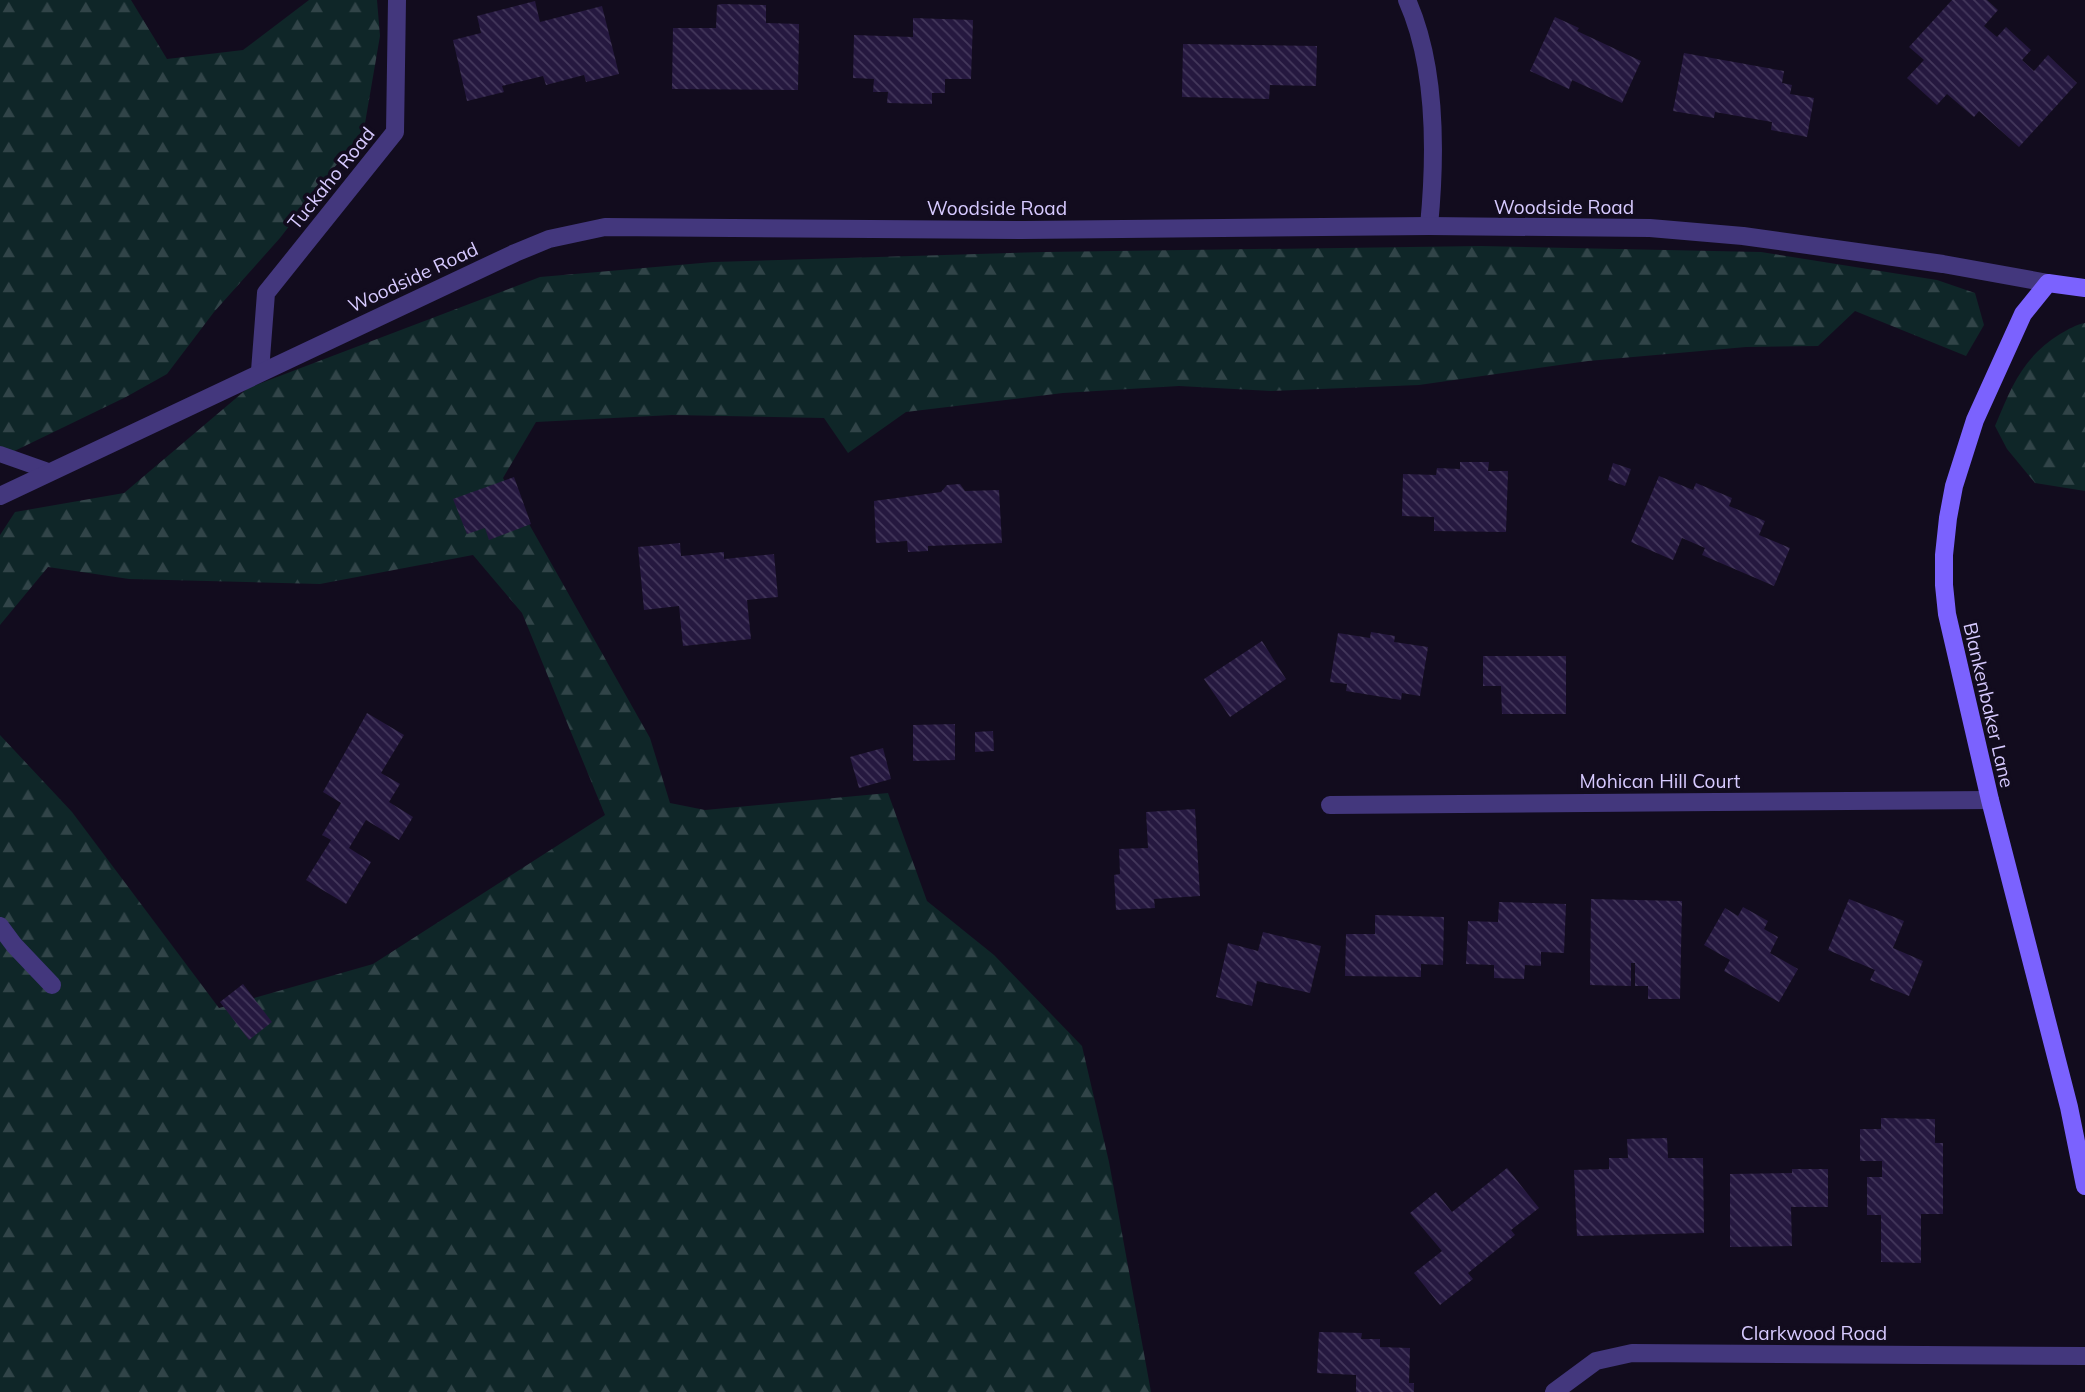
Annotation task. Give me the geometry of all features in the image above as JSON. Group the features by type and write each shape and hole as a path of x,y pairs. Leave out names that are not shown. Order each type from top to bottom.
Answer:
{"street":[{"name":"Tuckaho Road","path":"260,372 266,293 395,132 397,0"},
{"path":"1407,0 1425,55 1430,90 1432,190 1429,226"},
{"name":"Woodside Road","path":"0,496 515,253 549,239 605,227 1023,230 1429,226 1650,228 1743,236 1943,264 2048,283"},
{"path":"2048,283 2085,288"},
{"name":"Blankenbaker Lane","path":"2048,283 2022,314 1975,420 1954,486 1945,542 1944,585 1947,614 1990,800 2068,1107 2085,1186"},
{"name":"Mohican Hill Court","path":"1330,805 1990,800"},
{"path":"0,926 52,985"},
{"name":"Clarkwood Road","path":"1554,1392 1596,1361 1632,1353 2085,1356"}],"lane":[{"path":"0,454 51,472"}],"green space":[{"path":"0,0 131,0 167,59 243,50 309,0 377,0 380,36 364,129 280,238 214,312 167,374 126,397 0,458"},
{"path":"1481,246 1761,252 1937,280 1975,293 1984,325 1966,356 1855,311 1818,346 1746,347 1588,361 1419,385 1271,391 1179,386 1063,393 906,412 848,453 824,418 672,415 536,422 503,478 650,738 670,803 705,810 888,793 927,901 994,955 1082,1046 1109,1162 1151,1392 0,1392 0,735 72,812 219,1008 373,964 605,815 522,613 473,555 320,584 129,579 48,567 0,625 0,535 15,512 124,493 248,388 540,277 713,262 1044,252"},
{"path":"2085,323 2085,491 2035,483 2007,449 1995,426 2027,363 2060,334"}],"building":[{"path":"1952,0 1987,0 1998,10 1984,26 1997,37 2006,27 2031,50 2022,60 2034,71 2048,55 2077,83 2019,147 1979,111 1974,117 1947,94 1937,105 1907,78 1924,60 1909,47"},
{"path":"535,1 540,22 602,6 619,74 586,82 584,75 546,85 543,76 502,86 504,92 467,101 453,40 481,33 477,16"},
{"path":"717,5 766,5 766,23 799,24 798,90 672,89 673,28 716,28"},
{"path":"1555,17 1579,28 1577,31 1641,61 1622,103 1572,80 1569,89 1530,71"},
{"path":"913,18 973,20 971,79 945,79 945,93 932,93 932,104 887,103 888,92 873,92 874,79 853,78 854,35 913,37"},
{"path":"1183,44 1317,46 1316,86 1270,85 1269,99 1182,97"},
{"path":"1684,53 1784,71 1782,83 1792,85 1790,94 1814,98 1807,137 1771,130 1772,122 1715,112 1714,118 1673,111"},
{"path":"1460,462 1489,462 1488,471 1508,471 1506,532 1434,531 1434,517 1402,516 1403,474 1436,475 1437,468 1460,469"},
{"path":"1613,463 1631,469 1625,486 1608,480"},
{"path":"1659,476 1693,490 1696,483 1732,498 1729,506 1765,521 1759,535 1790,548 1774,586 1702,555 1705,548 1682,538 1673,560 1631,542"},
{"path":"514,477 531,524 489,540 485,528 467,534 453,499"},
{"path":"960,484 965,491 999,490 1002,543 928,546 928,551 908,552 907,541 876,543 874,501 941,492 947,485"},
{"path":"680,543 681,556 724,552 724,559 774,554 778,597 747,600 751,639 683,646 679,606 644,610 638,547"},
{"path":"1371,632 1395,636 1394,642 1428,647 1420,696 1402,693 1401,700 1346,691 1347,684 1330,682 1338,633 1370,638"},
{"path":"1262,641 1286,679 1230,717 1204,679"},
{"path":"1483,656 1566,656 1566,714 1502,714 1501,686 1483,686"},
{"path":"367,713 404,735 381,773 400,784 389,802 413,817 399,840 366,820 349,848 371,862 346,904 306,880 331,840 322,835 341,803 323,792"},
{"path":"955,724 955,760 913,761 913,725"},
{"path":"993,731 994,751 975,752 975,732"},
{"path":"883,748 891,779 859,788 850,757"},
{"path":"1195,809 1200,896 1154,899 1155,908 1116,910 1114,875 1120,874 1119,849 1148,848 1146,812"},
{"path":"1591,899 1682,901 1680,999 1648,999 1648,986 1635,986 1635,963 1631,963 1631,986 1590,985"},
{"path":"1849,899 1904,921 1893,948 1923,961 1909,996 1870,980 1875,970 1828,950"},
{"path":"1499,902 1566,904 1564,953 1541,952 1541,966 1525,965 1524,979 1494,978 1494,965 1466,964 1468,921 1498,922"},
{"path":"1743,907 1768,921 1764,929 1778,937 1770,953 1798,969 1779,1002 1724,971 1730,960 1704,945 1725,908 1738,916"},
{"path":"1375,915 1444,917 1443,965 1421,964 1421,977 1345,976 1346,934 1375,934"},
{"path":"1263,932 1321,946 1310,993 1257,981 1252,1006 1216,997 1228,943 1258,951"},
{"path":"243,984 272,1022 249,1040 220,1002"},
{"path":"1881,1118 1935,1119 1935,1143 1943,1143 1943,1214 1921,1214 1921,1263 1881,1262 1881,1215 1867,1215 1867,1177 1882,1177 1882,1161 1860,1161 1860,1129 1881,1129"},
{"path":"1667,1138 1668,1158 1703,1158 1704,1233 1577,1236 1574,1170 1609,1169 1609,1158 1628,1158 1627,1139"},
{"path":"1507,1168 1539,1208 1511,1230 1515,1235 1468,1273 1473,1279 1440,1305 1414,1273 1442,1251 1410,1213 1436,1192 1452,1212"},
{"path":"1792,1169 1828,1169 1828,1207 1791,1207 1792,1246 1730,1247 1730,1174 1792,1173"},
{"path":"1319,1332 1362,1333 1361,1339 1380,1339 1380,1347 1410,1348 1409,1383 1414,1383 1414,1392 1356,1392 1356,1375 1317,1373"}]}
